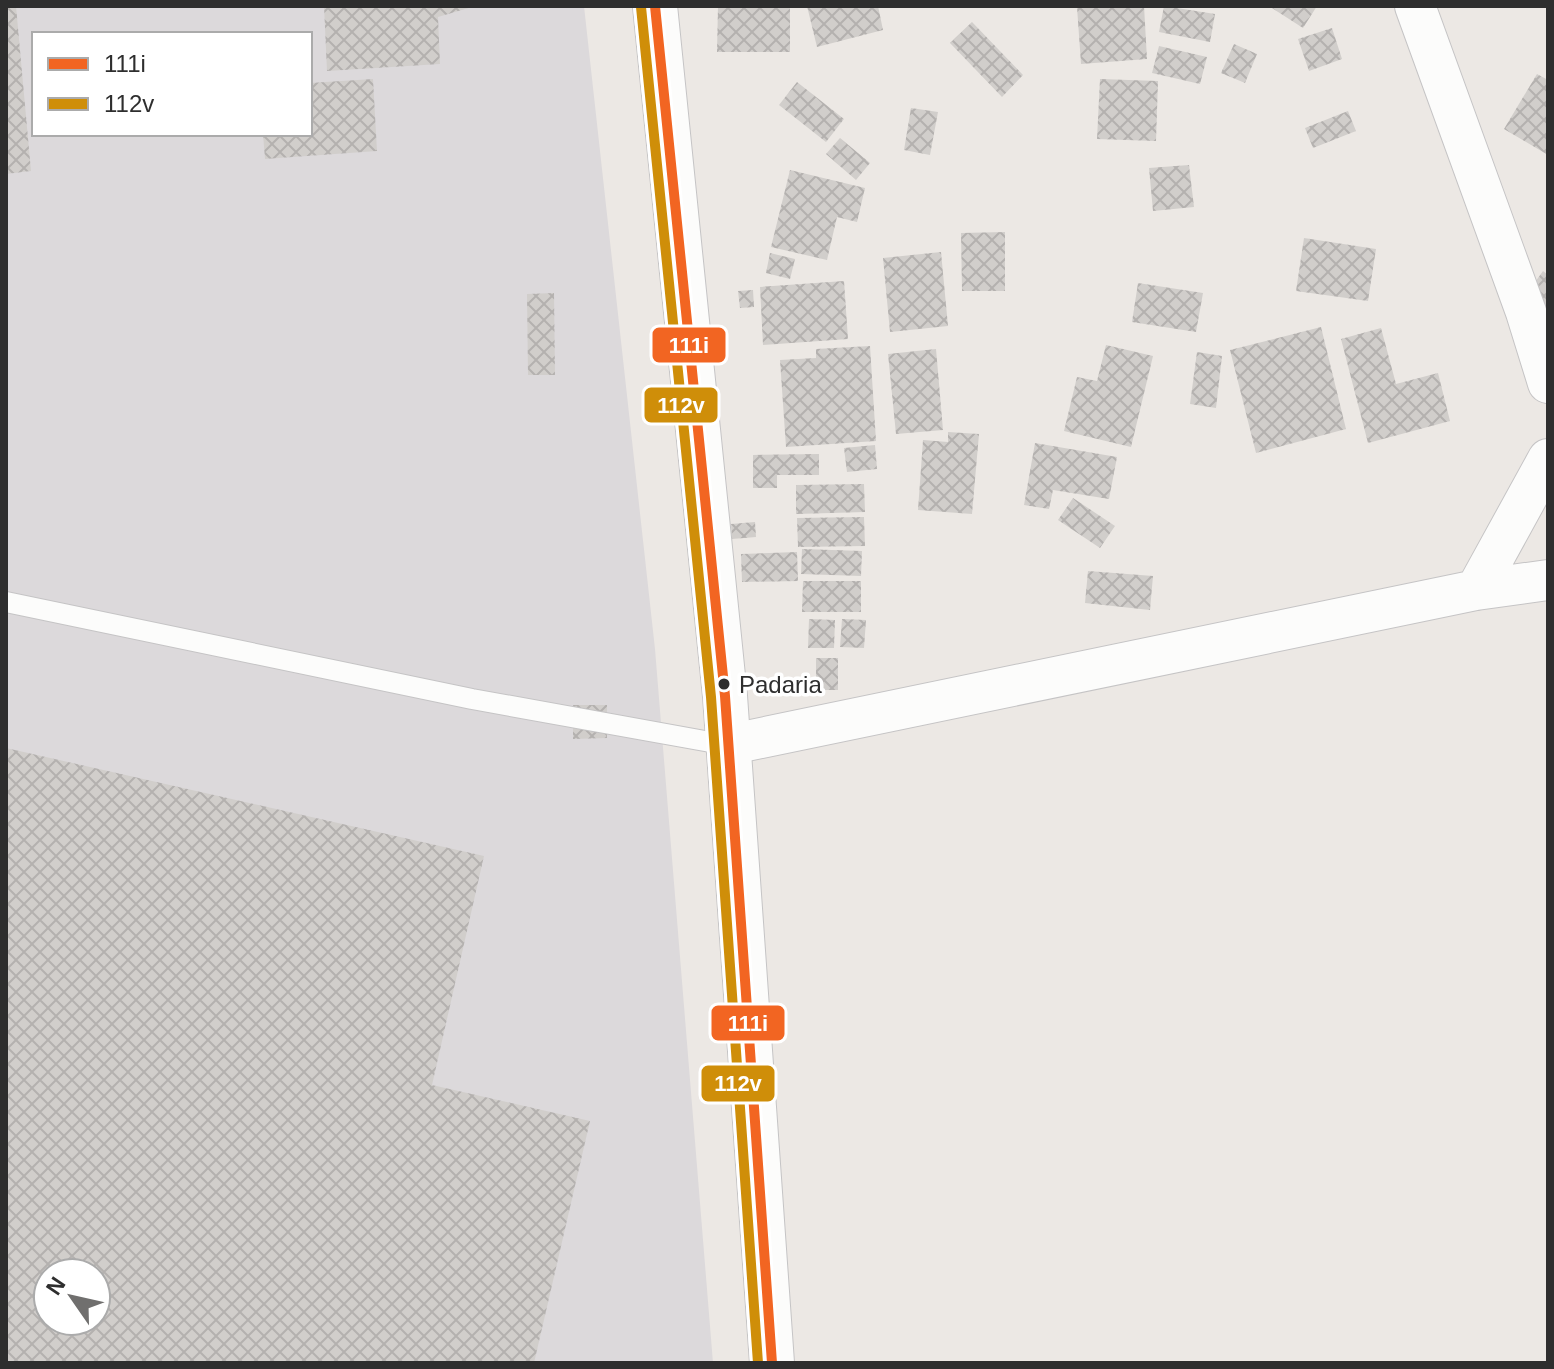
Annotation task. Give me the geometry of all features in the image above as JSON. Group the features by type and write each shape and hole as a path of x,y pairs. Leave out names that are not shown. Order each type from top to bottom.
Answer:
{"main road":[{"path":"655,6 727,745 772,1363"}],"street":[{"path":"1415,6 1526,312 1548,383"},
{"path":"1476,590 1548,459"},
{"path":"727,745 1476,590 1548,580"}],"lane":[{"path":"6,602 472,699 727,745"}],"shaded area":[{"path":"6,6 584,6 655,649 713,1363 6,1363"}],"building":[{"path":"6,6 16,6 31,171 6,174"},
{"path":"324,6 472,7 438,17 440,64 327,71"},
{"path":"718,6 790,6 790,52 717,52"},
{"path":"807,6 878,6 883,30 817,47"},
{"path":"1144,6 1147,59 1081,64 1077,7"},
{"path":"1164,6 1215,14 1210,42 1159,32"},
{"path":"1269,6 1317,6 1303,28"},
{"path":"972,22 1023,75 1002,97 950,43"},
{"path":"1332,28 1342,59 1309,71 1298,39"},
{"path":"1234,44 1257,54 1245,83 1221,73"},
{"path":"1159,46 1207,57 1200,84 1152,73"},
{"path":"1537,74 1548,80 1548,155 1504,129"},
{"path":"373,79 377,151 265,159 263,136 312,136 312,83"},
{"path":"1100,79 1158,81 1156,141 1097,139"},
{"path":"797,82 844,119 826,142 779,105"},
{"path":"911,108 938,112 930,155 904,150"},
{"path":"1348,111 1356,131 1313,148 1305,128"},
{"path":"840,138 870,163 856,180 826,154"},
{"path":"1189,165 1194,207 1153,211 1149,168"},
{"path":"790,170 865,188 857,222 837,217 827,260 771,247"},
{"path":"1005,232 1005,291 962,291 961,233"},
{"path":"1304,238 1376,249 1368,301 1296,291"},
{"path":"941,252 948,326 890,332 883,258"},
{"path":"770,253 795,259 790,279 766,273"},
{"path":"1543,271 1548,275 1548,308 1544,314 1523,299"},
{"path":"844,281 848,339 763,345 760,287"},
{"path":"1138,283 1203,293 1196,332 1132,322"},
{"path":"753,290 754,307 740,308 738,291"},
{"path":"554,293 555,375 528,375 527,294"},
{"path":"1321,327 1346,429 1256,453 1230,350"},
{"path":"1381,328 1396,384 1438,373 1450,421 1368,443 1341,339"},
{"path":"1106,345 1153,356 1131,447 1064,431 1077,377 1097,381"},
{"path":"870,346 876,441 786,447 780,360 816,358 816,349"},
{"path":"936,349 943,430 896,434 888,354"},
{"path":"1197,352 1222,356 1216,408 1190,404"},
{"path":"948,432 979,434 972,514 918,510 923,440 948,442"},
{"path":"1035,443 1117,457 1109,499 1053,490 1049,509 1024,505"},
{"path":"875,445 877,469 847,472 844,448"},
{"path":"819,454 819,475 777,475 777,488 753,488 753,455"},
{"path":"864,484 865,512 796,514 796,485"},
{"path":"1073,498 1115,526 1100,548 1058,520"},
{"path":"864,517 865,546 798,547 797,518"},
{"path":"755,522 756,537 732,539 731,524"},
{"path":"802,549 862,551 861,576 801,574"},
{"path":"797,552 798,581 742,582 741,554"},
{"path":"1088,571 1153,576 1150,610 1085,603"},
{"path":"803,581 861,581 861,612 802,612"},
{"path":"809,619 835,620 834,648 808,648"},
{"path":"842,619 866,620 864,648 840,647"},
{"path":"816,658 838,658 838,690 816,690"},
{"path":"573,705 607,705 607,738 573,739"},
{"path":"6,748 484,856 432,1085 590,1121 534,1363 6,1363"}],"transit line":[{"name":"111i","path":"655,6 725,696 772,1363"},
{"name":"112v","path":"641,7 711,697 758,1363"}],"place":[{"name":"Padaria","path":"724,684"}]}
